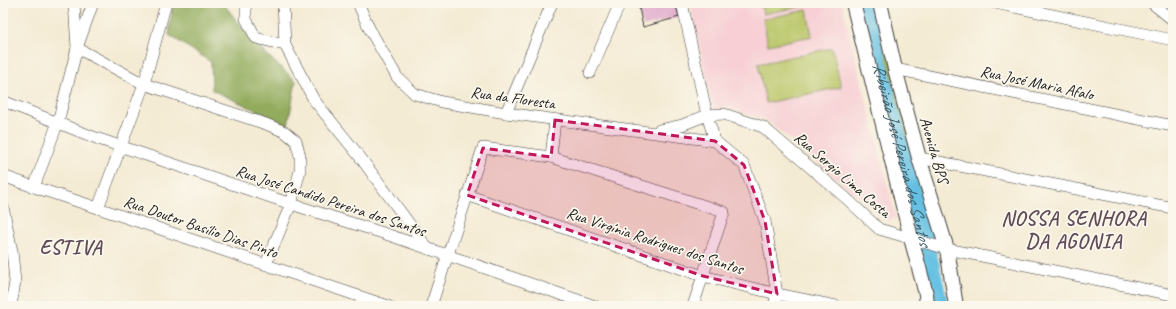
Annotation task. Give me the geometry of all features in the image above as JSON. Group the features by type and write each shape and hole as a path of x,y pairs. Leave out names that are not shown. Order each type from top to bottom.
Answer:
{"main road":[{"path":"853,3 926,294 927,306"},
{"name":"Avenida BPS","path":"880,3 895,69 945,249 956,306"}],"street":[{"path":"74,3 77,48"},
{"path":"34,187 58,122 77,48 93,3"},
{"path":"98,208 144,84 166,3"},
{"path":"246,3 246,19 256,38 284,45"},
{"path":"283,3 284,45 314,100 360,157 428,249"},
{"name":"Rua da Floresta","path":"358,3 369,28 397,77 415,94 442,102 506,113 715,141"},
{"path":"506,113 552,3"},
{"path":"590,73 620,3"},
{"path":"682,3 707,115 715,141 744,165 765,221 777,294 774,306"},
{"path":"995,3 1173,40"},
{"path":"1152,3 1173,20"},
{"path":"77,48 144,84 266,124 285,132 296,141 300,156 300,171 291,204 266,264"},
{"name":"Rua José Maria Afalo","path":"895,69 1173,126"},
{"name":"Rua José Candido Pereira dos Santos","path":"3,101 96,138 595,306"},
{"name":"Rua Sergio Lima Costa","path":"707,115 724,114 763,127 846,198 879,229 945,249 1173,295"},
{"path":"650,132 682,126 707,115"},
{"path":"551,156 555,120"},
{"path":"431,306 483,148 551,156 724,212 693,306"},
{"path":"919,158 1173,208"},
{"name":"Rua Doutor Basílio Dias Pinto","path":"3,176 388,306"},
{"name":"Rua Virgínia Rodrigues dos Santos","path":"467,195 703,276 777,294 836,306"},
{"path":"3,207 12,251 15,282 11,306"}],"highlighted area":[{"path":"555,120 715,141 744,165 765,221 777,294 703,276 467,195 483,148 551,157"}],"shaded area":[{"path":"690,3 842,3 896,218 888,221 768,121 726,107 713,110"}],"green space":[{"path":"173,3 223,3 255,44 296,81 288,125 212,90 211,62 169,35"},
{"path":"761,3 804,3 804,6 763,14"},
{"path":"857,3 876,3 940,242 914,233"},
{"path":"807,10 812,36 768,45 763,19"},
{"path":"832,48 841,87 766,103 758,64"}],"building":[{"path":"638,3 675,3 679,17 643,27"}],"waterway":[{"name":"Ribeirão José Pereira dos Santos","path":"865,3 881,73 931,264 940,306"}],"district":[{"name":"NOSSA SENHORA DA AGONIA","path":"1074,230"},
{"name":"ESTIVA","path":"71,247"}]}
